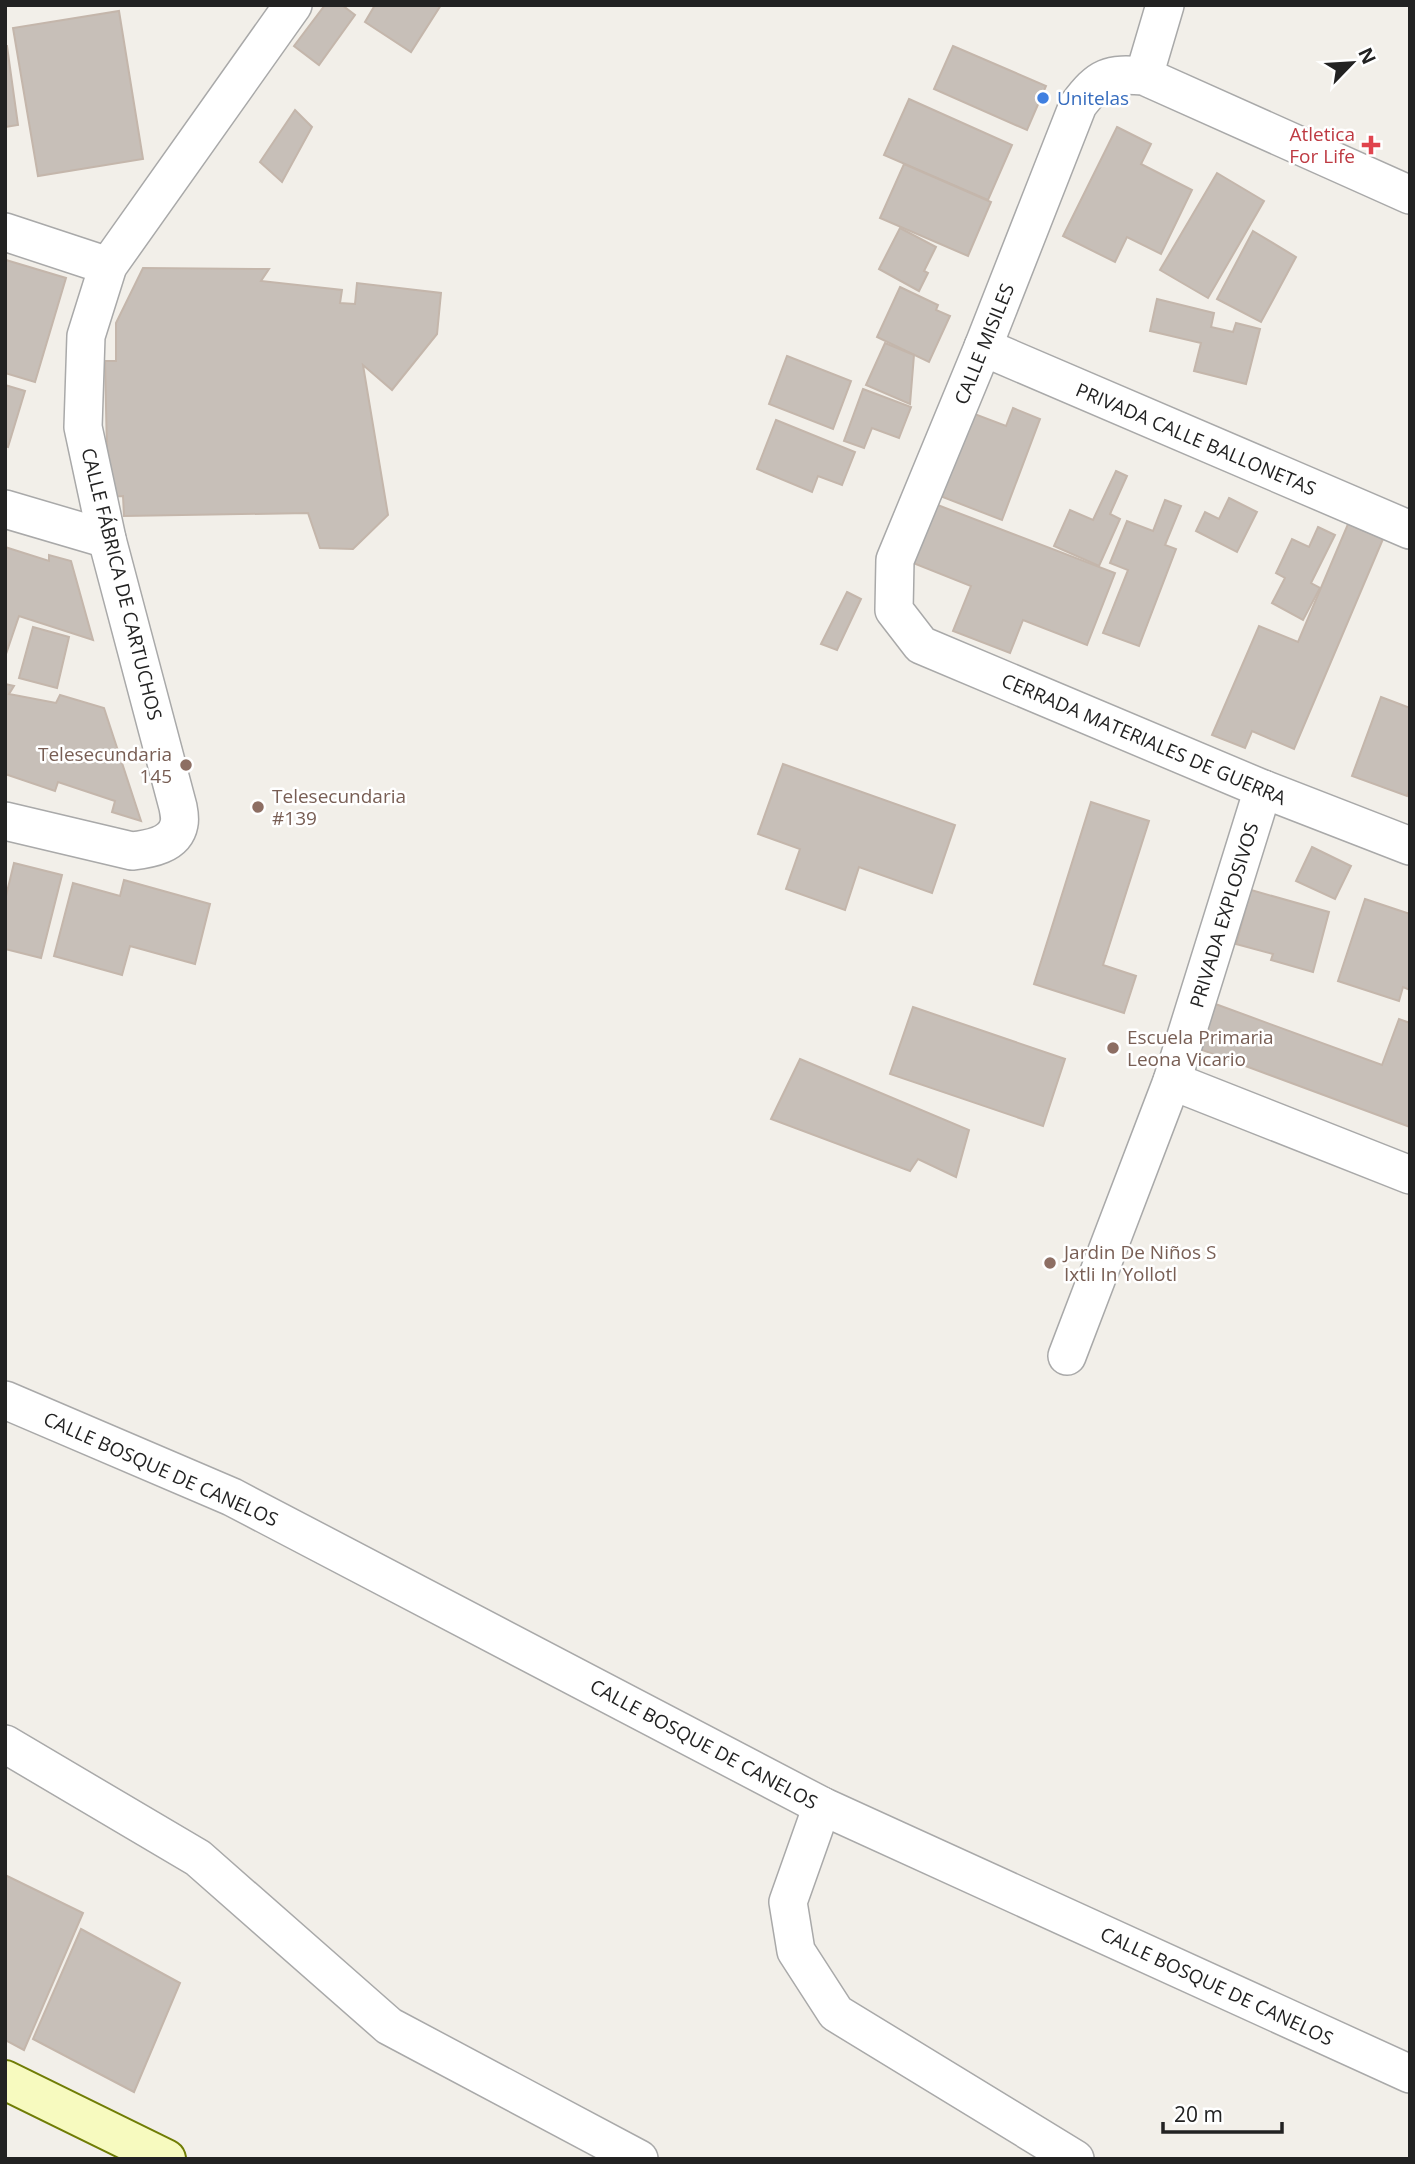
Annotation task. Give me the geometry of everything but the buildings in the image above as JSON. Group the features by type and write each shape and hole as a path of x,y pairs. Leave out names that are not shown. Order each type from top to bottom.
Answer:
{"main road":[{"path":"5,2080 166,2159"}],"street":[{"name":"CALLE FÁBRICA DE CARTUCHOS","path":"5,821 132,851 153,849 172,838 179,825 178,807 107,539 83,427 86,336 108,266 293,5"},
{"path":"1165,5 1144,76 1410,195"},
{"name":"CALLE MISILES","path":"894,610 895,560 983,347 1078,105 1094,84 1117,74 1144,76"},
{"path":"5,232 108,266"},
{"name":"PRIVADA CALLE BALLONETAS","path":"983,347 1410,530"},
{"path":"5,509 107,539"},
{"name":"CERRADA MATERIALES DE GUERRA","path":"894,610 921,645 1263,789 1410,846"},
{"name":"PRIVADA EXPLOSIVOS","path":"1067,1356 1172,1081 1263,789"},
{"path":"1172,1081 1410,1175"},
{"name":"CALLE BOSQUE DE CANELOS","path":"5,1400 232,1497 822,1806 1410,2074"},
{"path":"5,1745 198,1858 389,2026 639,2159"},
{"path":"822,1806 788,1902 796,1951 836,2012 1075,2159"}],"place":[{"name":"Unitelas","path":"1043,98"},
{"name":"Atletica For Life","path":"1371,145"},
{"name":"Telesecundaria 145","path":"186,765"},
{"name":"Telesecundaria #139","path":"258,807"},
{"name":"Escuela Primaria Leona Vicario","path":"1113,1048"},
{"name":"Jardin De Niños S Ixtli In Yollotl","path":"1050,1263"}]}
